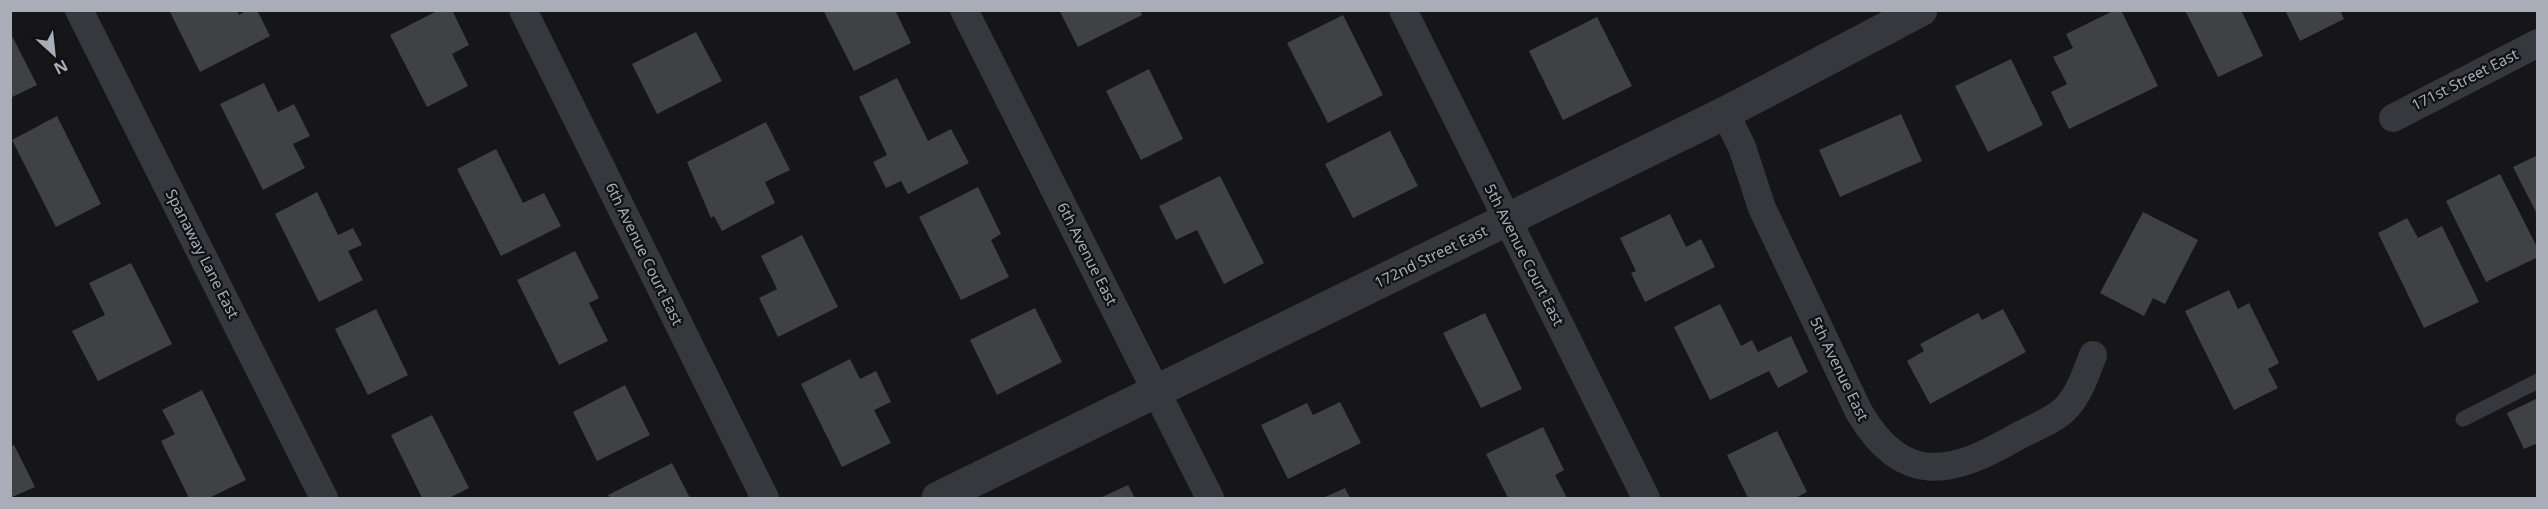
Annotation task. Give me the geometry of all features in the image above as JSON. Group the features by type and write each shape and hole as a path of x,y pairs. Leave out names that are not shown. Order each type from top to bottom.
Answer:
{"street":[{"name":"Spanaway Lane East","path":"80,10 324,498"},
{"name":"6th Avenue Court East","path":"523,10 765,498"},
{"name":"6th Avenue East","path":"964,10 1210,498"},
{"name":"5th Avenue Court East","path":"1402,10 1646,498"},
{"name":"172nd Street East","path":"938,498 1158,393 1725,113 1884,18 1921,10"},
{"name":"171st Street East","path":"2394,118 2538,43"},
{"name":"5th Avenue East","path":"1725,113 1742,147 1762,208 1858,412 1871,433 1895,456 1923,466 1960,465 1998,448 2065,410 2080,388 2093,355"}],"lane":[{"path":"2463,418 2538,381"}],"building":[{"path":"169,10 237,10 239,15 247,10 257,10 270,36 200,72"},
{"path":"439,10 452,10 469,45 452,54 468,86 427,107 390,35"},
{"path":"823,10 895,10 911,43 854,71"},
{"path":"1059,10 1140,10 1142,15 1078,47"},
{"path":"2115,10 2121,10 2158,86 2069,129 2051,92 2067,84 2053,57 2073,48 2066,34"},
{"path":"2185,10 2241,10 2263,56 2218,77"},
{"path":"2285,10 2340,10 2344,19 2300,41"},
{"path":"1343,15 1383,95 1328,123 1287,43"},
{"path":"1597,17 1632,86 1563,120 1529,51"},
{"path":"10,32 37,85 10,98"},
{"path":"696,32 722,81 657,114 632,64"},
{"path":"2011,59 2043,125 1988,152 1955,86"},
{"path":"1149,69 1183,139 1141,160 1106,91"},
{"path":"897,78 928,141 951,129 969,163 908,194 901,181 886,188 873,162 887,155 859,97"},
{"path":"264,83 278,112 294,104 310,136 293,144 305,168 263,190 220,104"},
{"path":"1901,114 1922,161 1840,197 1819,150"},
{"path":"57,116 101,204 56,227 12,140"},
{"path":"766,122 790,170 765,182 775,203 722,231 714,216 711,218 687,162"},
{"path":"1390,131 1418,186 1353,218 1325,164"},
{"path":"496,149 523,203 544,193 561,226 501,256 457,169"},
{"path":"2538,155 2538,216 2513,167"},
{"path":"2500,174 2538,249 2538,257 2486,282 2446,201"},
{"path":"1220,176 1264,263 1224,284 1197,230 1176,240 1159,206"},
{"path":"978,187 1001,234 991,240 1009,277 961,300 919,217"},
{"path":"317,192 338,235 353,228 362,245 348,251 363,280 319,302 275,214"},
{"path":"2143,212 2198,240 2165,304 2153,298 2144,316 2100,293"},
{"path":"1670,214 1686,247 1701,239 1715,267 1645,302 1631,273 1636,271 1620,238"},
{"path":"2407,218 2418,238 2442,226 2479,302 2424,328 2378,233"},
{"path":"802,235 838,307 778,337 759,298 777,289 761,256"},
{"path":"575,251 599,298 589,303 608,341 559,365 517,280"},
{"path":"131,263 172,344 98,381 72,331 105,315 89,283"},
{"path":"2229,290 2238,309 2249,303 2279,363 2268,369 2278,388 2234,410 2185,311"},
{"path":"1720,304 1741,346 1752,340 1758,352 1791,336 1808,372 1778,388 1769,371 1710,400 1674,327"},
{"path":"1035,308 1062,362 997,395 970,340"},
{"path":"376,309 408,375 368,395 335,329"},
{"path":"2003,309 2026,352 1930,404 1907,361 1924,351 1920,344 1978,313 1982,320"},
{"path":"1485,313 1522,389 1481,408 1443,333"},
{"path":"850,359 860,379 876,371 891,402 874,410 891,443 842,467 801,384"},
{"path":"625,385 650,435 597,461 573,412"},
{"path":"202,390 246,480 209,498 189,498 161,441 175,434 162,410"},
{"path":"2538,398 2538,443 2524,449 2507,413"},
{"path":"1340,402 1361,443 1288,479 1261,425 1307,403 1313,415"},
{"path":"432,415 469,488 449,498 422,498 391,435"},
{"path":"1543,427 1564,470 1555,475 1567,498 1508,498 1486,454"},
{"path":"1777,431 1807,492 1795,498 1748,498 1727,455"},
{"path":"14,445 35,487 10,498 10,447"},
{"path":"672,463 690,498 610,498 608,495"},
{"path":"1128,485 1135,498 1100,498"},
{"path":"1345,488 1350,498 1323,498"}]}
